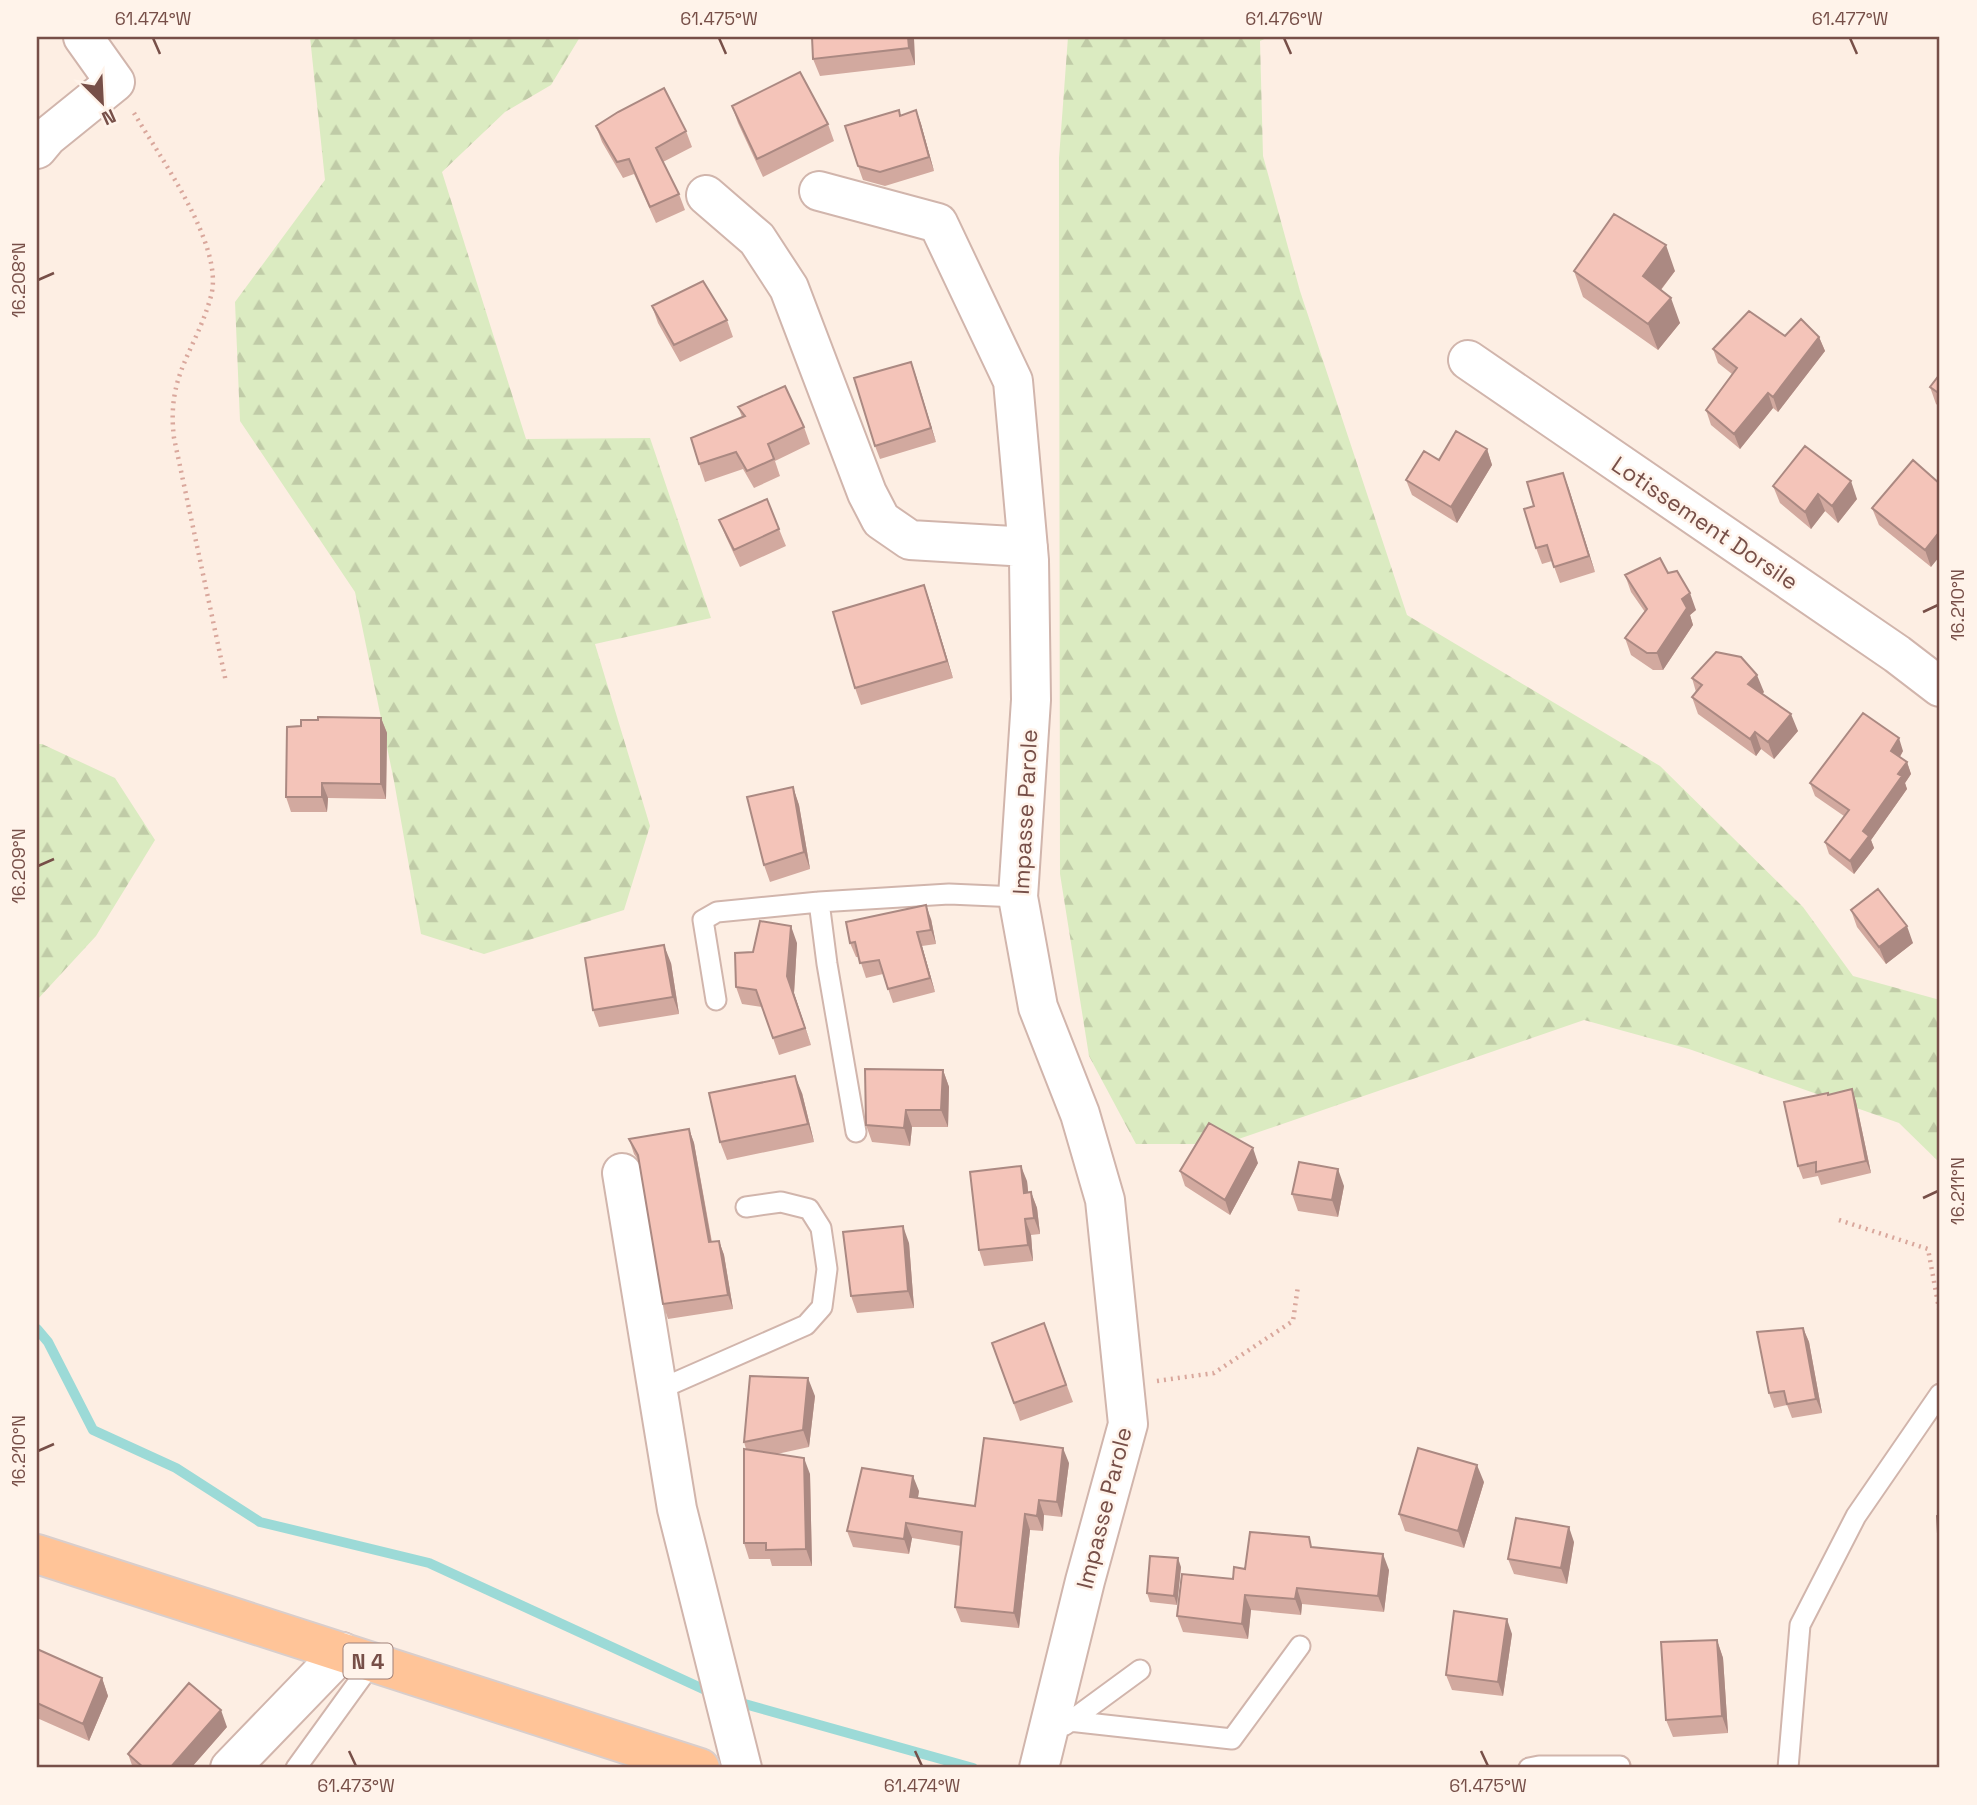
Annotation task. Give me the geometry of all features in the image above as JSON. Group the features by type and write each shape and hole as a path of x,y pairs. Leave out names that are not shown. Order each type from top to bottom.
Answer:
{"main road":[{"name":"N 4","path":"37,1554 700,1768"}],"street":[{"path":"37,149 47,137 116,82 83,37"},
{"name":"Impasse Parole","path":"819,191 938,223 1013,381 1028,547 1031,700 1018,897 1038,1007 1080,1114 1105,1200 1128,1424 1085,1581 1052,1742"},
{"path":"706,195 757,239 789,288 867,493 881,520 910,540 1028,547"},
{"name":"Lotissement Dorsile","path":"1468,360 1897,654 1940,687"},
{"path":"622,1173 677,1509 743,1768"},
{"path":"230,1768 357,1658"}],"lane":[{"path":"716,1000 703,920 717,912 949,894 1018,897"},
{"path":"819,902 856,1132"},
{"path":"658,1390 806,1325 822,1307 827,1269 821,1228 808,1209 781,1202 746,1207"},
{"path":"1788,1768 1800,1625 1856,1516 1940,1394"},
{"path":"1052,1742 1232,1739 1300,1646"},
{"path":"296,1768 357,1658"},
{"path":"1052,1742 1140,1671"},
{"path":"1529,1768 1620,1766"}],"path":[{"path":"116,82 203,231 211,262 212,294 175,383 171,414 226,682"},
{"path":"1839,1220 1928,1249 1940,1314"},
{"path":"1125,1386 1214,1373 1293,1321 1298,1286"}],"green space":[{"path":"310,37 580,37 551,85 505,112 442,172 526,439 650,438 711,618 595,644 650,826 624,910 484,954 421,934 394,781 355,592 240,421 235,302 325,180"},
{"path":"1068,37 1269,37 1260,41 1263,156 1300,291 1407,615 1660,766 1803,907 1853,976 1940,1000 1940,1163 1899,1123 1689,1049 1584,1020 1224,1144 1136,1144 1089,1056 1060,874 1059,158"},
{"path":"37,744 115,778 155,840 96,936 37,1000"}],"building":[{"path":"812,37 908,37 909,48 813,59"},
{"path":"800,72 828,124 757,159 732,106"},
{"path":"664,88 686,131 656,148 679,194 650,207 629,159 617,162 596,126"},
{"path":"899,110 900,116 916,110 929,157 880,172 858,166 845,126"},
{"path":"1614,214 1666,245 1643,276 1671,298 1648,324 1574,271"},
{"path":"703,281 727,320 674,345 652,306"},
{"path":"1749,311 1785,336 1801,319 1819,337 1773,397 1768,393 1734,434 1706,410 1737,368 1713,349"},
{"path":"911,362 931,428 875,446 854,378"},
{"path":"1940,374 1940,394 1930,387"},
{"path":"785,386 804,427 768,444 774,459 747,471 736,452 699,464 691,438 745,416 738,407"},
{"path":"1456,431 1487,449 1451,507 1406,480 1424,451 1439,460"},
{"path":"1805,446 1851,481 1832,506 1818,494 1805,512 1773,486"},
{"path":"1913,460 1940,484 1940,531 1925,550 1872,508"},
{"path":"1563,473 1589,556 1554,567 1547,545 1536,548 1524,509 1534,506 1527,482"},
{"path":"767,499 779,529 734,550 719,520"},
{"path":"1660,558 1668,573 1677,571 1690,593 1682,599 1687,608 1657,653 1647,653 1625,638 1647,609 1625,575"},
{"path":"924,585 947,661 855,688 833,612"},
{"path":"1716,652 1741,657 1757,675 1748,684 1791,714 1768,742 1755,732 1750,739 1692,697 1702,685 1692,678"},
{"path":"1863,713 1899,738 1891,751 1907,762 1898,774 1902,776 1863,831 1869,836 1850,861 1825,842 1849,810 1810,783"},
{"path":"318,717 381,718 381,784 322,783 322,797 286,797 287,727 301,726 301,720 318,720"},
{"path":"793,787 804,852 764,865 747,797"},
{"path":"1878,889 1907,926 1879,947 1851,910"},
{"path":"926,905 931,930 917,932 930,978 888,989 879,960 860,963 855,942 850,943 846,922"},
{"path":"760,921 791,926 787,976 805,1028 773,1038 756,990 736,987 735,953 753,952"},
{"path":"664,945 673,997 593,1010 585,958"},
{"path":"865,1069 943,1070 941,1110 906,1110 904,1128 866,1125"},
{"path":"795,1076 808,1124 720,1142 709,1093"},
{"path":"1852,1089 1866,1161 1816,1172 1816,1162 1798,1166 1784,1102"},
{"path":"1209,1123 1253,1148 1225,1200 1180,1171"},
{"path":"689,1129 709,1242 719,1241 728,1295 663,1304 638,1155 629,1139"},
{"path":"1299,1162 1338,1169 1332,1200 1292,1194"},
{"path":"1021,1166 1024,1193 1031,1192 1034,1218 1025,1219 1028,1245 979,1250 970,1172"},
{"path":"903,1226 908,1291 851,1296 843,1232"},
{"path":"1044,1323 1066,1385 1014,1403 992,1343"},
{"path":"1803,1328 1816,1399 1787,1404 1784,1391 1769,1393 1757,1332"},
{"path":"750,1376 808,1378 803,1430 744,1442"},
{"path":"984,1438 1063,1448 1057,1502 1039,1500 1037,1516 1025,1514 1014,1613 955,1607 962,1532 906,1523 904,1539 847,1531 862,1468 913,1476 910,1497 975,1506"},
{"path":"1418,1448 1477,1465 1458,1531 1399,1514"},
{"path":"744,1449 804,1458 806,1549 766,1550 766,1543 744,1543"},
{"path":"1940,1515 1940,1552 1939,1552 1937,1516"},
{"path":"1516,1518 1569,1527 1561,1568 1508,1559"},
{"path":"1250,1532 1309,1537 1311,1547 1383,1554 1378,1596 1297,1588 1295,1599 1245,1595 1242,1624 1177,1616 1182,1574 1233,1579 1234,1567 1245,1569"},
{"path":"1150,1556 1178,1558 1174,1596 1147,1593"},
{"path":"1454,1611 1507,1619 1498,1682 1446,1675"},
{"path":"1717,1640 1722,1716 1666,1720 1661,1642"},
{"path":"37,1649 102,1678 83,1724 37,1703"},
{"path":"189,1683 221,1710 170,1768 144,1768 128,1754"}],"waterway":[{"path":"37,1329 48,1342 93,1430 176,1468 260,1522 429,1563 714,1694"},
{"path":"734,1701 973,1768"}]}
